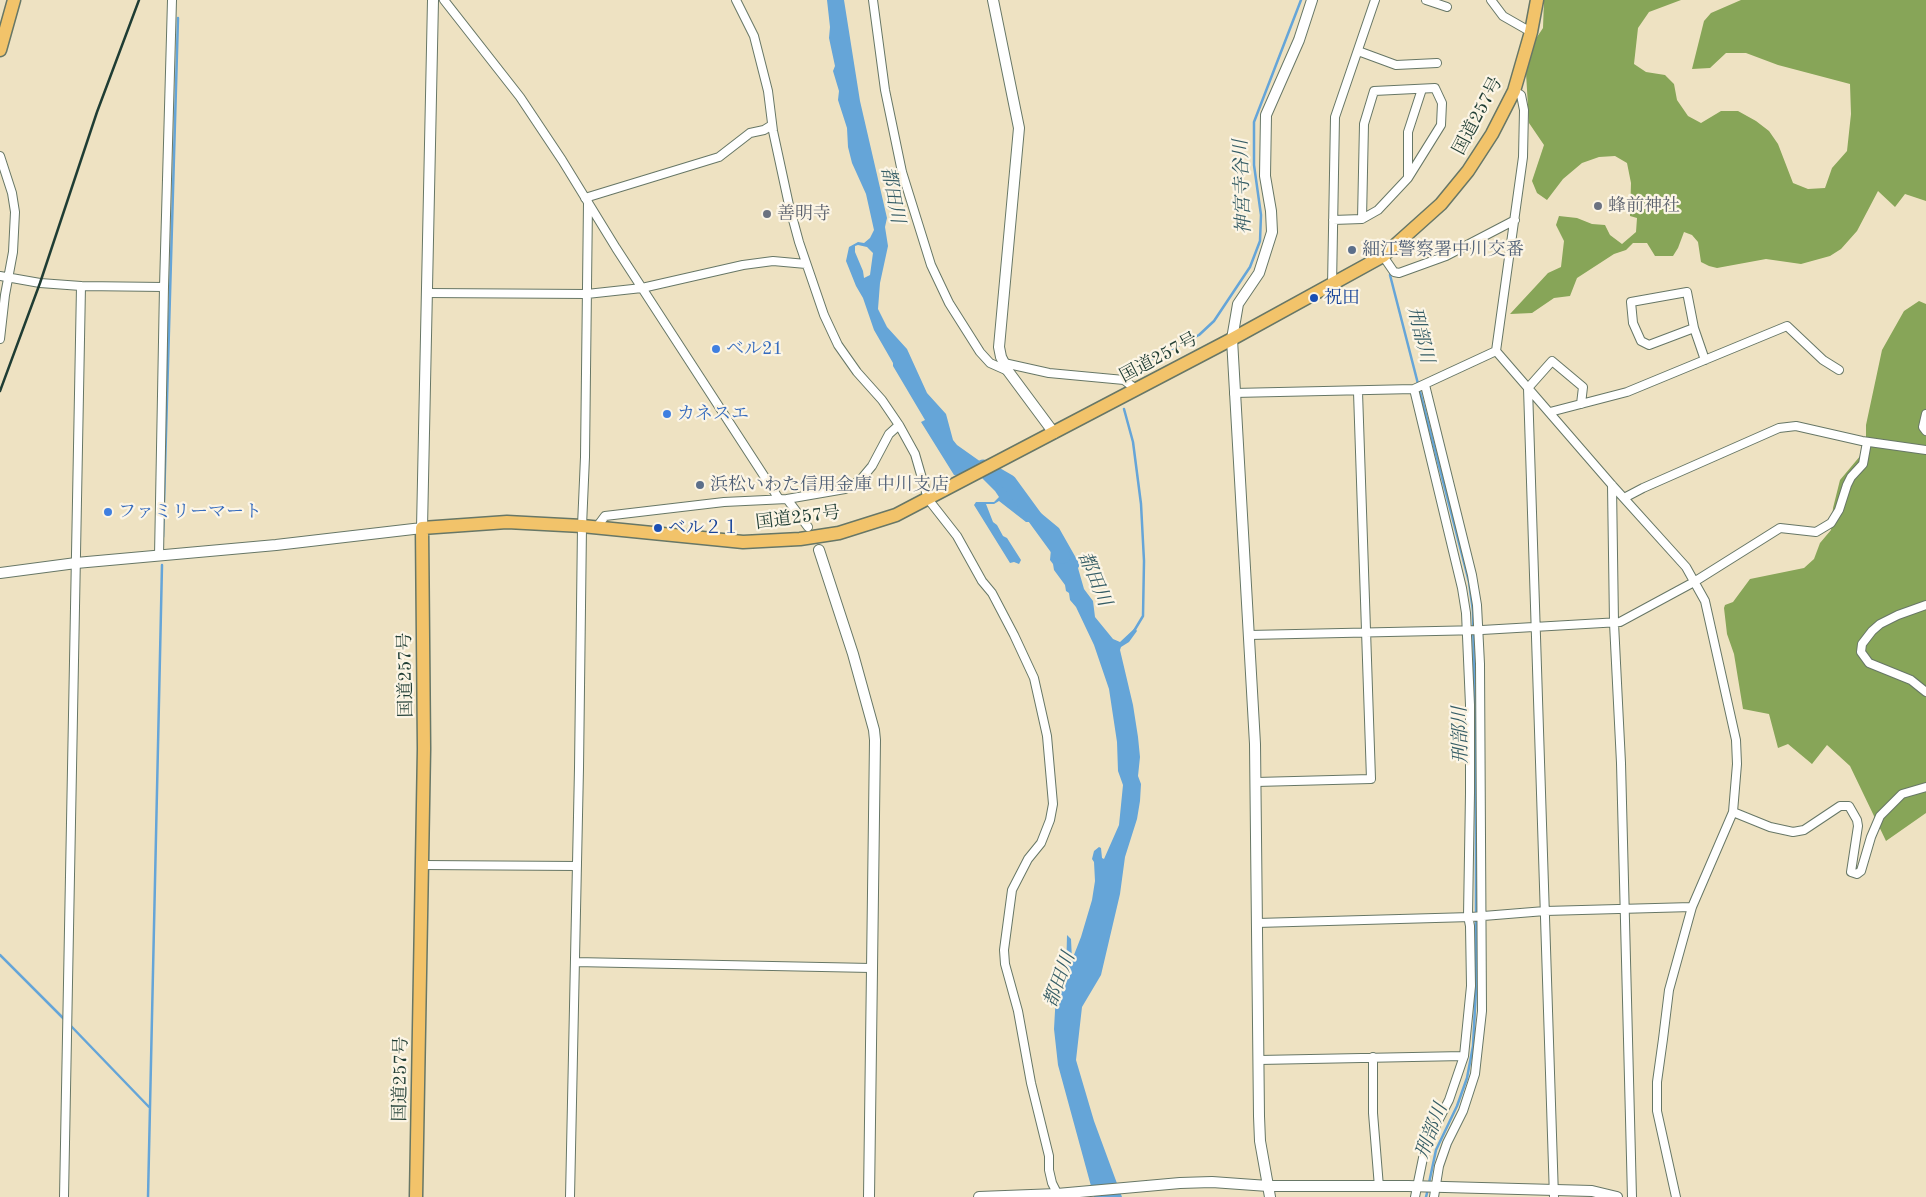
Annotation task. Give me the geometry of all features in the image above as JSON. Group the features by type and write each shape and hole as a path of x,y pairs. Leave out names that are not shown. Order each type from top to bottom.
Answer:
{"highway":[{"path":"0,50 14,0"},
{"name":"国道257号","path":"416,1197 423,865 422,528 507,522 582,526 743,542 800,539 839,533 896,515 1137,390 1332,286 1384,256 1441,204 1468,171 1492,134 1514,91 1531,32 1537,0"}],"street":[{"path":"159,556 172,0"},
{"path":"0,573 76,563 422,528 433,0"},
{"path":"444,0 520,97 642,288 783,499 808,527"},
{"path":"736,0 754,36 768,91 772,125 789,205 806,264 824,315 838,345 857,372 882,400 900,425 915,454 930,498 957,536 974,568 992,593 1034,678 1047,736 1053,804 1050,820 1041,843 1028,859 1012,890 1004,950 1005,964 1018,1011 1036,1105 1049,1156 1049,1170 1061,1194"},
{"path":"873,0 885,90 902,172 931,265 949,303 980,352 990,363 1006,367 1124,380 1137,390"},
{"path":"993,0 1019,128 1000,347 1006,367 1054,433"},
{"path":"1270,1197 1260,1141 1256,782 1232,339 1238,304 1259,273 1272,232 1271,211 1265,176 1266,115 1299,40 1312,0"},
{"path":"1332,286 1335,117 1374,0"},
{"path":"1426,0 1447,7"},
{"path":"1491,0 1503,16 1531,32"},
{"path":"1358,51 1396,65 1437,63"},
{"path":"1333,220 1362,219 1378,210 1408,178 1441,125 1442,103 1435,88 1374,91 1364,124 1362,219"},
{"path":"1408,178 1408,132 1422,89"},
{"path":"1514,91 1521,95 1524,110 1523,157 1496,351 1686,567 1705,601 1736,740 1737,764 1734,812 1692,907 1669,990 1656,1111 1676,1197"},
{"path":"587,200 719,157 750,133 764,130 772,125"},
{"path":"0,156 12,193 15,212 14,240 4,276 0,339"},
{"path":"570,1197 582,526 585,457 587,200"},
{"path":"1384,256 1394,272 1399,273 1446,256 1515,220"},
{"path":"427,293 587,294 642,288 743,265 773,261 806,264"},
{"path":"4,276 40,283 81,286 164,287"},
{"path":"64,1197 81,286"},
{"path":"1694,328 1649,345 1641,341 1633,323 1631,302 1687,292 1694,328 1705,360"},
{"path":"1550,412 1627,392 1787,326 1823,360 1838,370"},
{"path":"1234,393 1358,392 1419,388 1496,351"},
{"path":"1554,1194 1528,388 1552,361 1583,387 1581,404"},
{"path":"1419,388 1472,575 1477,605 1472,630 1470,783 1474,916 1482,1011 1475,1074 1462,1111 1447,1143 1439,1166 1434,1191"},
{"path":"1416,1190 1423,1158 1433,1130 1449,1100 1464,1056 1471,986 1470,926 1474,916 1481,786 1472,630 1419,388"},
{"path":"1256,782 1370,779 1358,392"},
{"path":"1926,414 1923,427 1926,431"},
{"path":"596,528 605,516 724,502 783,499 845,489 862,478 872,466 889,434 900,425"},
{"path":"1624,498 1779,428 1796,426 1867,442 1926,450"},
{"path":"1249,635 1472,630 1620,622 1694,582 1780,528 1816,532 1831,523 1839,510 1851,477 1863,464 1867,442"},
{"path":"1612,485 1614,623 1621,763 1632,1197"},
{"path":"819,550 854,654 874,730 875,781 869,1197"},
{"path":"1926,605 1880,624 1862,644 1862,652 1869,663 1911,680 1926,692"},
{"path":"1734,812 1770,827 1798,832 1809,827 1840,806 1849,806 1858,820 1851,872 1857,874 1861,871 1871,837 1880,816 1902,794 1926,787"},
{"path":"423,865 577,866"},
{"path":"1257,923 1692,907"},
{"path":"575,962 871,968"},
{"path":"1259,1060 1464,1056"},
{"path":"1373,1057 1373,1113 1379,1187"},
{"path":"979,1197 1061,1194 1180,1183 1379,1187 1434,1191 1554,1194 1592,1191 1617,1197"}],"green space":[{"path":"1544,0 1681,0 1649,12 1638,28 1634,64 1646,72 1665,75 1674,84 1677,100 1688,116 1701,123 1721,111 1738,111 1756,121 1769,131 1778,144 1793,183 1808,189 1825,188 1832,168 1847,151 1851,114 1850,84 1778,65 1746,53 1726,53 1710,68 1692,69 1704,21 1711,13 1741,0 1926,0 1926,201 1905,194 1895,207 1878,191 1857,231 1841,249 1830,256 1801,264 1766,259 1717,268 1709,266 1701,262 1698,242 1692,235 1684,232 1673,256 1655,256 1647,243 1633,243 1626,250 1614,254 1577,278 1570,296 1554,298 1532,313 1510,314 1548,273 1561,267 1564,241 1556,225 1559,216 1577,218 1592,224 1605,225 1610,235 1622,244 1636,232 1637,218 1630,216 1631,183 1627,163 1615,156 1599,157 1582,163 1563,179 1547,200 1537,193 1532,181 1544,145 1529,123 1526,73 1531,46 1543,28"},
{"path":"1919,301 1926,304 1926,813 1886,841 1850,766 1827,745 1812,764 1788,744 1778,748 1769,714 1743,709 1734,654 1727,634 1724,608 1725,605 1733,602 1750,579 1804,568 1814,559 1820,543 1831,530 1833,508 1840,480 1866,449 1866,425 1882,350 1904,311"}],"water":[{"path":"827,0 844,0 860,101 887,218 885,227 888,246 880,283 878,309 887,327 907,349 927,393 946,414 953,440 957,445 998,474 1007,485 1059,528 1080,565 1078,568 1084,589 1093,601 1095,617 1113,639 1120,642 1135,628 1137,631 1120,650 1133,705 1138,737 1140,757 1138,776 1141,784 1140,801 1137,819 1125,857 1120,894 1101,975 1082,1007 1076,1060 1094,1121 1122,1197 1094,1197 1058,1065 1054,1029 1056,993 1066,975 1067,935 1071,939 1072,960 1092,900 1095,881 1094,862 1092,859 1094,851 1099,847 1101,848 1102,858 1104,859 1119,825 1123,785 1118,771 1117,742 1109,689 1094,645 1076,607 1070,600 1065,585 1054,570 1050,560 1052,538 1030,522 1026,522 999,501 994,504 986,504 993,522 997,525 1003,536 1007,538 1021,560 1019,564 1010,563 974,505 976,502 994,502 999,497 980,476 954,475 921,422 925,420 874,330 863,298 846,261 849,247 858,242 864,243 870,238 874,230 866,194 852,163 848,147 847,128 838,100 839,91 833,71 835,66 829,38 830,27","holes":["855,246 867,247 873,253 870,275 864,278 855,252"]}],"waterway":[{"name":"神宮寺谷川","path":"1122,375 1199,335 1214,321 1250,267 1260,241 1261,215 1254,165 1254,122 1301,0"},
{"path":"163,537 178,18"},
{"name":"刑部川","path":"1390,275 1469,582 1473,611 1476,813 1476,989 1473,1046 1467,1078 1457,1106 1436,1150 1429,1183"},
{"name":"神宮寺谷川","path":"1124,409 1133,442 1141,504 1144,561 1143,616 1134,631"},
{"name":"都田川","path":"983,467 1009,482 1063,556"},
{"path":"148,1197 162,565"},
{"path":"0,955 66,1021"},
{"path":"70,1025 149,1107"},
{"name":"刑部川","path":"1426,1197 1428,1189"}],"railway":[{"path":"0,391 40,283 97,112 139,0"}],"place":[{"name":"蜂前神社","path":"1598,206"},
{"name":"善明寺","path":"767,214"},
{"name":"細江警察署中川交番","path":"1352,250"},
{"name":"祝田","path":"1314,298"},
{"name":"ベル21","path":"716,349"},
{"name":"カネスエ","path":"667,414"},
{"name":"浜松いわた信用金庫 中川支店","path":"700,485"},
{"name":"ファミリーマート","path":"108,512"},
{"name":"ベル２１","path":"658,528"}]}
